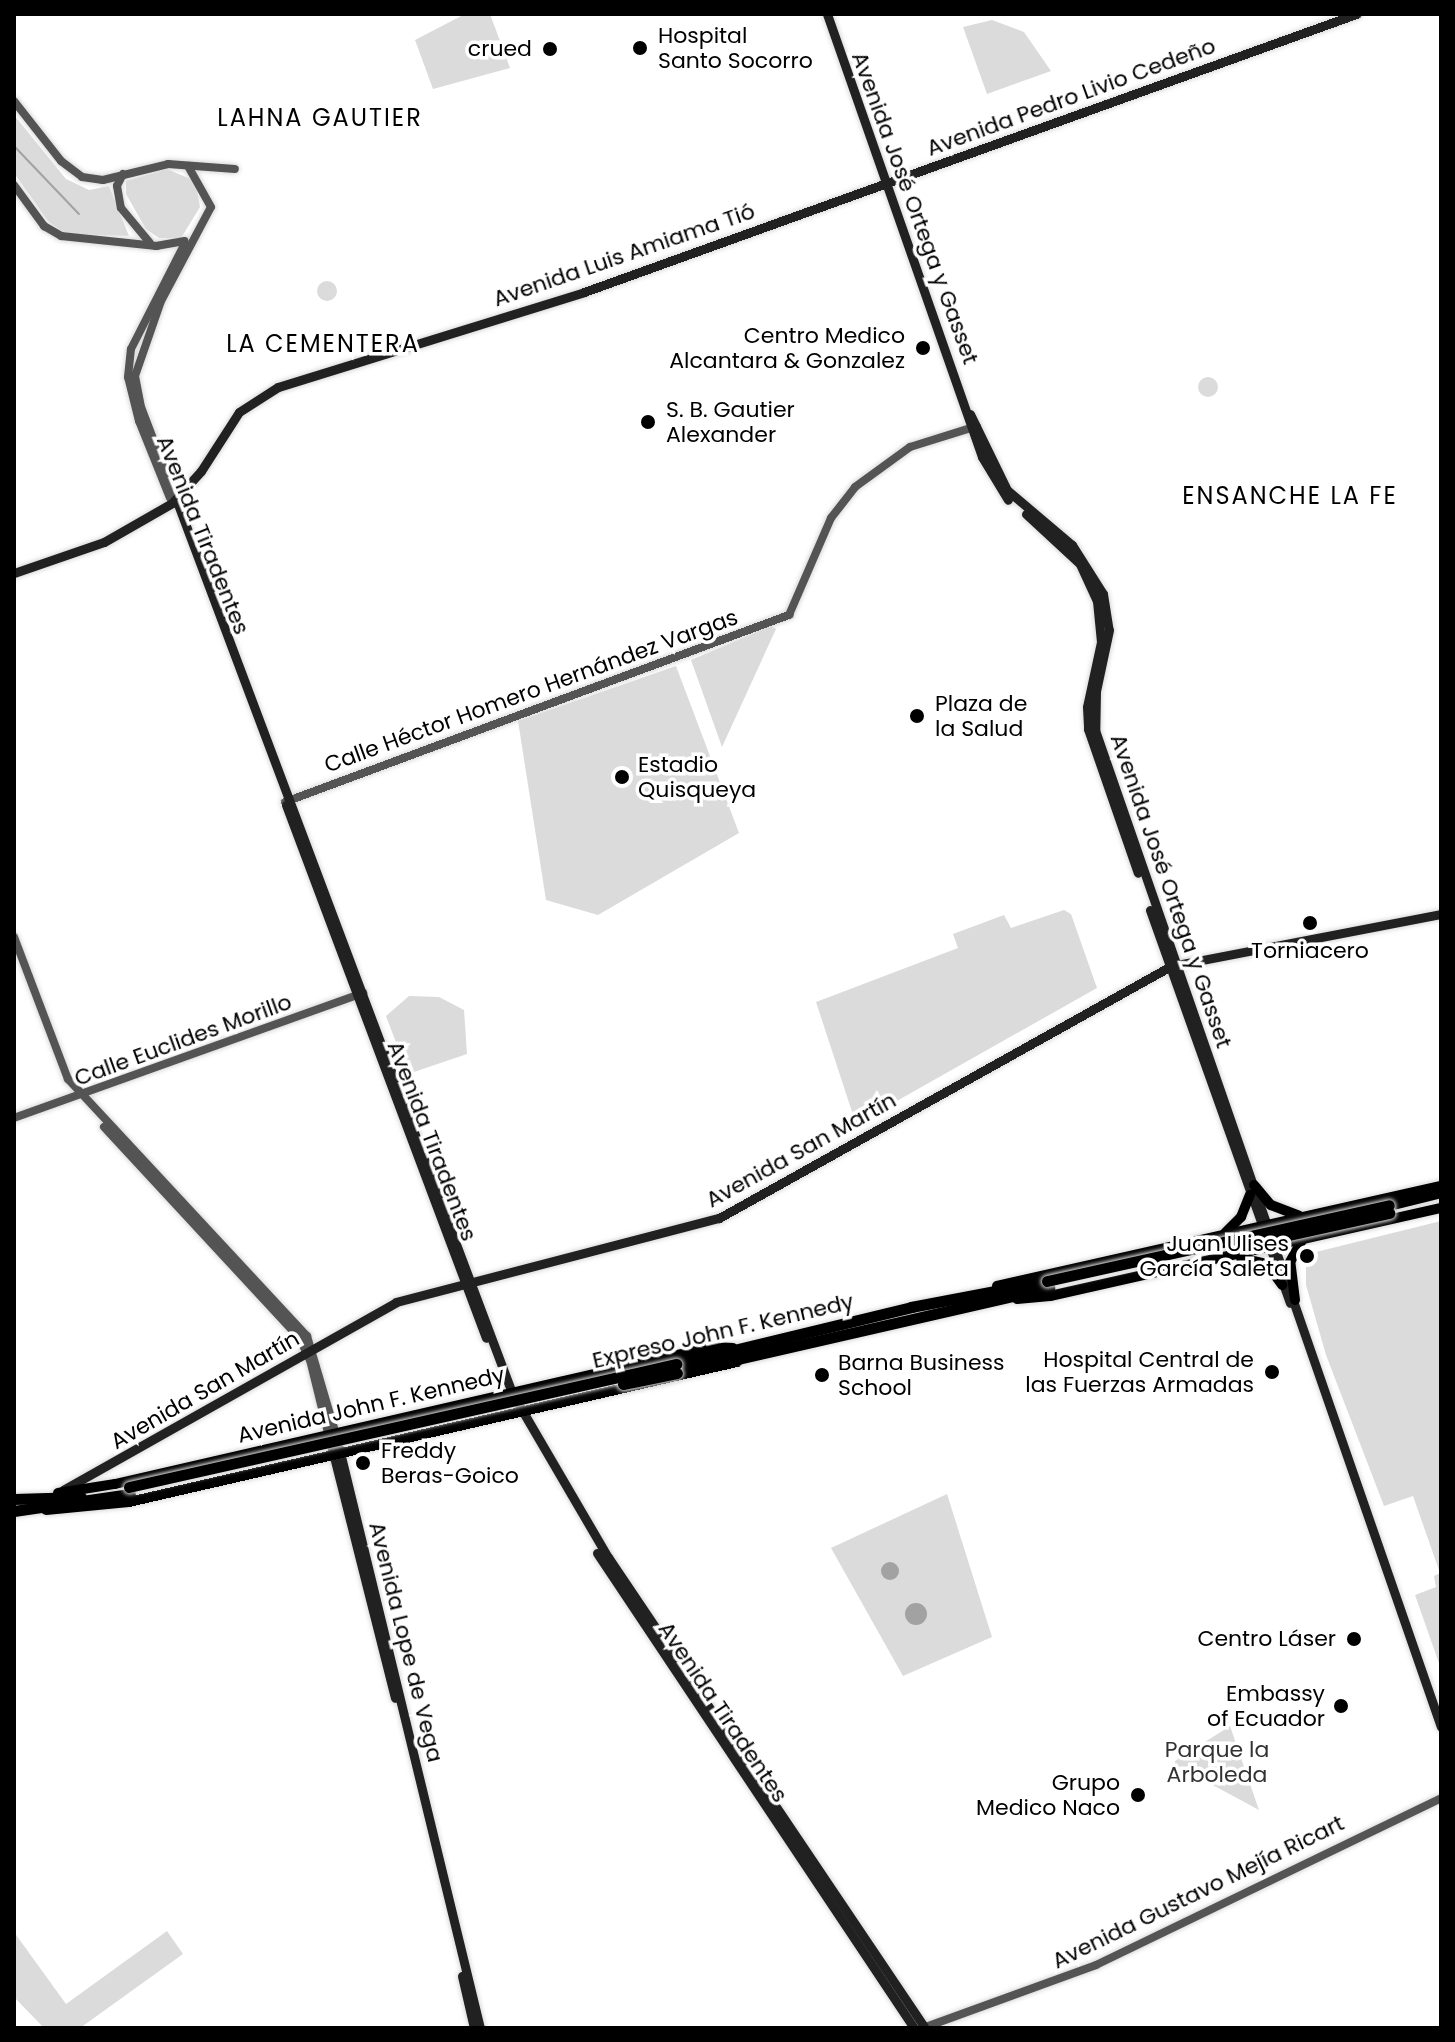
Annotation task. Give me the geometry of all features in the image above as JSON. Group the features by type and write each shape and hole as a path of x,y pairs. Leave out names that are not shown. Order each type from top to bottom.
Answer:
{"highway":[{"name":"Expreso John F. Kennedy","path":"1389,1209 1441,1192"},
{"name":"Expreso John F. Kennedy","path":"14,1511 40,1510 676,1368 748,1357 1004,1299 1048,1285 1441,1200"},
{"name":"Expreso John F. Kennedy","path":"676,1368 735,1348 973,1294 1048,1285"},
{"name":"Expreso John F. Kennedy","path":"14,1497 82,1497 130,1491"}],"main road":[{"name":"Avenida José Ortega y Gasset","path":"827,14 975,426 1007,490 1072,545 1103,594 1109,630 1096,691 1095,730 1174,966 1264,1225 1295,1300 1441,1727"},
{"name":"Avenida Pedro Livio Cedeño","path":"888,182 1356,14"},
{"name":"Avenida Luis Amiama Tió","path":"14,573 104,542 174,501 201,471 239,412 256,397 584,292 888,182"},
{"name":"Avenida Tiradentes","path":"174,501 510,1394 616,1570 924,2028"},
{"name":"Avenida San Martín","path":"54,1493 396,1302 719,1218 1174,966 1441,914"},
{"path":"973,1294 1441,1186"},
{"path":"1222,1236 1241,1217 1252,1190 1278,1209 1313,1215"},
{"path":"1004,1299 1050,1296 1441,1208"},
{"path":"1333,1211 1293,1224 1289,1234 1295,1238 1339,1232"},
{"path":"1198,1241 1240,1236 1247,1241 1243,1249 1203,1262"},
{"path":"1295,1300 1291,1256 1309,1238"},
{"name":"Avenida José Ortega y Gasset","path":"1272,1247 1282,1285 1300,1320"},
{"path":"1215,1260 1260,1260 1282,1285"},
{"name":"Avenida John F. Kennedy","path":"14,1497 54,1493 268,1448 712,1347 735,1348"},
{"name":"Avenida John F. Kennedy","path":"40,1510 129,1502 725,1368 748,1357"},
{"path":"580,1379 537,1391 535,1400 540,1405 584,1399"},
{"path":"451,1407 494,1401 501,1407 497,1415 464,1421 456,1428"},
{"name":"Avenida Tiradentes","path":"521,1413 565,1502 643,1624 914,2028"},
{"path":"395,1419 356,1432 352,1440 360,1446 401,1439"},
{"name":"Avenida Lope de Vega","path":"332,1432 477,2028"},
{"path":"268,1448 311,1442 317,1446 315,1454 273,1469"}],"street":[{"path":"14,101 70,171 95,180 152,165 235,169"},
{"name":"Avenida Tiradentes","path":"174,501 139,421 128,377 131,349 170,270 210,205 188,166"},
{"path":"123,174 117,186 121,208 167,257 170,270"},
{"path":"14,185 44,226 61,236 154,245 190,239"},
{"name":"Avenida Tiradentes","path":"174,501 141,407 135,376 139,352 190,239"},
{"name":"Calle Héctor Homero Hernández Vargas","path":"288,801 789,615 831,518 855,487 910,447 975,426"},
{"name":"Avenida Lope de Vega","path":"14,937 61,1067 80,1098"},
{"name":"Avenida Lope de Vega","path":"14,951 58,1073 311,1349 332,1432"},
{"name":"Calle Euclides Morillo","path":"14,1118 80,1098 361,994"},
{"name":"Avenida Gustavo Mejía Ricart","path":"924,2028 1096,1965 1441,1798"}],"green space":[{"path":"465,14 490,14 510,68 433,89 415,40"},
{"path":"992,20 1024,32 1051,71 987,94 963,27"},
{"path":"14,115 66,179 89,190 109,186 129,236 65,234 48,221 14,173"},
{"path":"167,169 195,181 200,207 181,238 159,238 146,229 126,194 126,181"},
{"path":"327,281 334,284 337,291 334,298 327,301 320,298 317,291 320,284"},
{"path":"1208,377 1215,380 1218,387 1215,394 1208,397 1201,394 1198,387 1201,380"},
{"path":"771,626 776,629 722,747 691,660"},
{"name":"Estadio Quisqueya","path":"676,666 739,833 598,915 546,900 518,721"},
{"path":"1064,910 1071,914 1097,988 856,1124 816,1002 958,948 953,934 1004,915 1011,928"},
{"path":"409,996 439,997 464,1010 467,1054 408,1074 386,1016"},
{"path":"1441,1221 1441,1669 1415,1595 1436,1587 1434,1576 1440,1573 1413,1496 1384,1506 1326,1355 1306,1285 1306,1264 1316,1252"},
{"path":"947,1494 992,1637 903,1676 831,1548"},
{"name":"Parque la Arboleda","path":"1230,1726 1259,1810 1172,1763"},
{"path":"167,1931 183,1954 80,2028 44,2028 14,1997 14,1932 66,2004"}],"shaded area":[{"path":"886,1562 894,1562 899,1571 897,1578 886,1580 881,1575 881,1567"},
{"path":"916,1603 924,1606 927,1614 924,1622 916,1625 908,1622 905,1614 908,1606"}],"waterway":[{"path":"14,146 79,214"}],"place":[{"name":"Hospital Santo Socorro","path":"640,48"},
{"name":"crued","path":"550,49"},
{"name":"Centro Medico Alcantara & Gonzalez","path":"923,348"},
{"name":"S. B. Gautier Alexander","path":"648,422"},
{"name":"Plaza de la Salud","path":"917,716"},
{"name":"Estadio Quisqueya","path":"622,777"},
{"name":"Torniacero","path":"1310,923"},
{"name":"Juan Ulises García Saleta","path":"1307,1256"},
{"name":"Hospital Central de las Fuerzas Armadas","path":"1272,1372"},
{"name":"Barna Business School","path":"822,1375"},
{"name":"Freddy Beras-Goico","path":"363,1463"},
{"name":"Centro Láser","path":"1354,1639"},
{"name":"Embassy of Ecuador","path":"1341,1706"},
{"name":"Grupo Medico Naco","path":"1138,1795"}],"district":[{"name":"LAHNA GAUTIER","path":"320,118"},
{"name":"LA CEMENTERA","path":"323,344"},
{"name":"ENSANCHE LA FE","path":"1290,496"}]}
